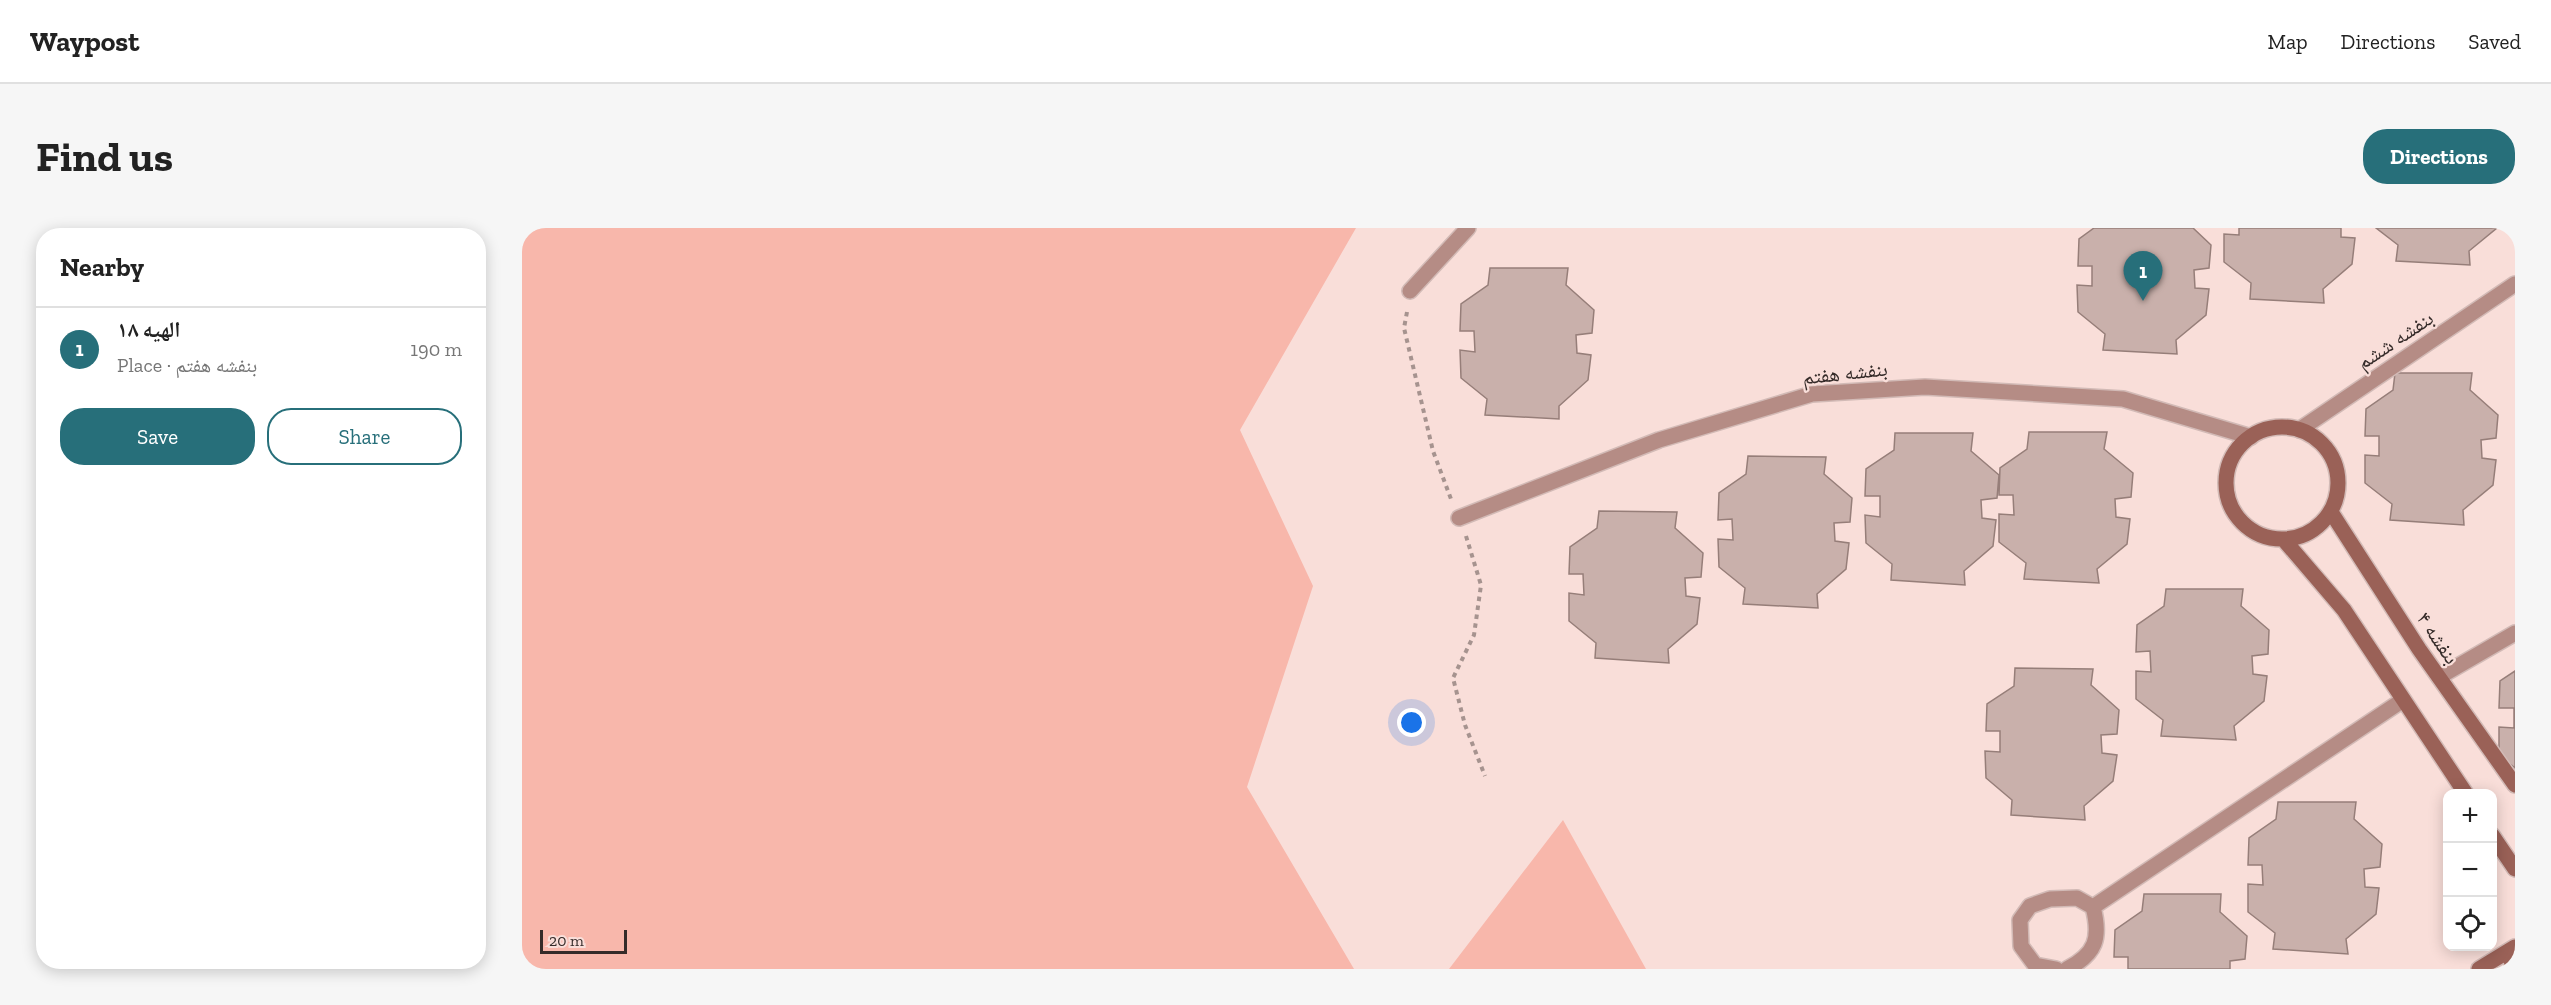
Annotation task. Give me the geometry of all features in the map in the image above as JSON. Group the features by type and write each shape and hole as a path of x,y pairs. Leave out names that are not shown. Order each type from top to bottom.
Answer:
{"street":[{"path":"1410,291 1468,228"},
{"name":"بنفشه ششم","path":"2299,430 2515,284"},
{"name":"بنفشه هفتم","path":"1459,518 1659,440 1812,394 1925,387 2123,399 2251,437"},
{"path":"2273,427 2299,430 2309,434 2323,445 2333,460 2338,486 2331,512 2319,526 2303,536 2284,540 2265,538 2247,529 2234,515 2226,498 2225,479 2229,460 2240,444 2273,427"},
{"name":"بنفشه ۴","path":"2331,512 2439,677 2515,785"},
{"path":"2284,540 2344,610 2463,789"},
{"path":"2439,677 2515,633"},
{"path":"2093,908 2403,700"},
{"path":"2497,841 2515,869"},
{"path":"2056,969 2035,965 2021,946 2020,920 2030,906 2050,899 2077,898 2093,908 2097,925 2096,939 2084,960 2067,969"},
{"path":"2479,969 2511,949 2515,969"}],"shaded area":[{"path":"522,228 1356,228 1240,430 1313,586 1247,787 1354,969 522,969"},
{"path":"1563,820 1646,969 1449,969"}],"building":[{"path":"2094,228 2193,228 2211,245 2209,268 2194,270 2195,288 2209,289 2206,315 2176,340 2177,354 2103,350 2105,334 2078,312 2077,285 2092,286 2092,266 2078,266 2079,239"},
{"path":"2239,228 2341,228 2341,237 2355,238 2352,264 2323,289 2324,303 2250,299 2251,283 2224,262 2224,234 2239,235"},
{"path":"2376,228 2497,228 2469,251 2470,265 2396,261 2398,245"},
{"path":"1490,268 1568,268 1566,285 1594,310 1592,333 1576,335 1577,353 1591,355 1588,380 1559,406 1559,419 1485,415 1487,399 1461,378 1460,350 1475,352 1474,331 1460,331 1461,304 1488,285"},
{"path":"2395,373 2472,373 2470,390 2498,415 2496,438 2481,440 2482,458 2496,460 2493,485 2463,510 2464,525 2390,520 2392,504 2365,483 2365,455 2379,456 2379,436 2365,436 2366,409 2393,390"},
{"path":"2029,432 2107,432 2104,449 2133,473 2131,497 2115,499 2116,517 2130,519 2127,544 2097,569 2099,583 2024,579 2026,563 1999,542 1999,514 2014,515 2013,495 1999,495 2000,468 2027,449"},
{"path":"1895,433 1973,433 1971,451 1999,475 1997,498 1981,500 1982,518 1996,520 1993,546 1964,571 1965,585 1891,580 1892,564 1866,543 1865,515 1880,517 1880,496 1865,496 1866,469 1894,450"},
{"path":"1748,456 1826,457 1824,474 1852,498 1850,522 1834,523 1835,541 1849,543 1846,569 1817,594 1818,608 1743,604 1745,588 1719,567 1718,539 1733,540 1732,519 1718,520 1719,493 1746,474"},
{"path":"1599,511 1677,512 1675,528 1703,553 1701,577 1685,578 1686,596 1700,598 1697,624 1668,649 1669,663 1595,658 1596,643 1569,621 1569,593 1584,595 1583,574 1569,574 1570,547 1597,528"},
{"path":"2166,589 2243,589 2241,606 2269,630 2268,654 2252,656 2253,674 2267,676 2264,701 2234,726 2236,740 2161,736 2163,720 2136,699 2136,671 2151,672 2150,651 2136,652 2137,625 2164,606"},
{"path":"2015,668 2093,669 2091,685 2119,710 2117,734 2101,735 2102,753 2117,755 2113,781 2084,806 2085,820 2011,815 2012,800 1986,778 1985,751 2000,752 2000,731 1986,731 1987,704 2014,686"},
{"path":"2515,671 2515,768 2499,755 2499,727 2514,728 2514,708 2499,708 2500,681"},
{"path":"2278,802 2356,802 2354,819 2382,844 2380,867 2364,869 2365,887 2379,888 2376,914 2346,939 2348,954 2273,949 2275,933 2248,912 2248,884 2263,885 2262,865 2248,865 2249,838 2276,819"},
{"path":"2144,894 2221,894 2220,912 2247,936 2245,959 2230,961 2230,969 2128,969 2128,957 2114,957 2115,930 2142,911"}],"place":[{"name":"الهیه ۱۸","path":"2143,301"}]}
